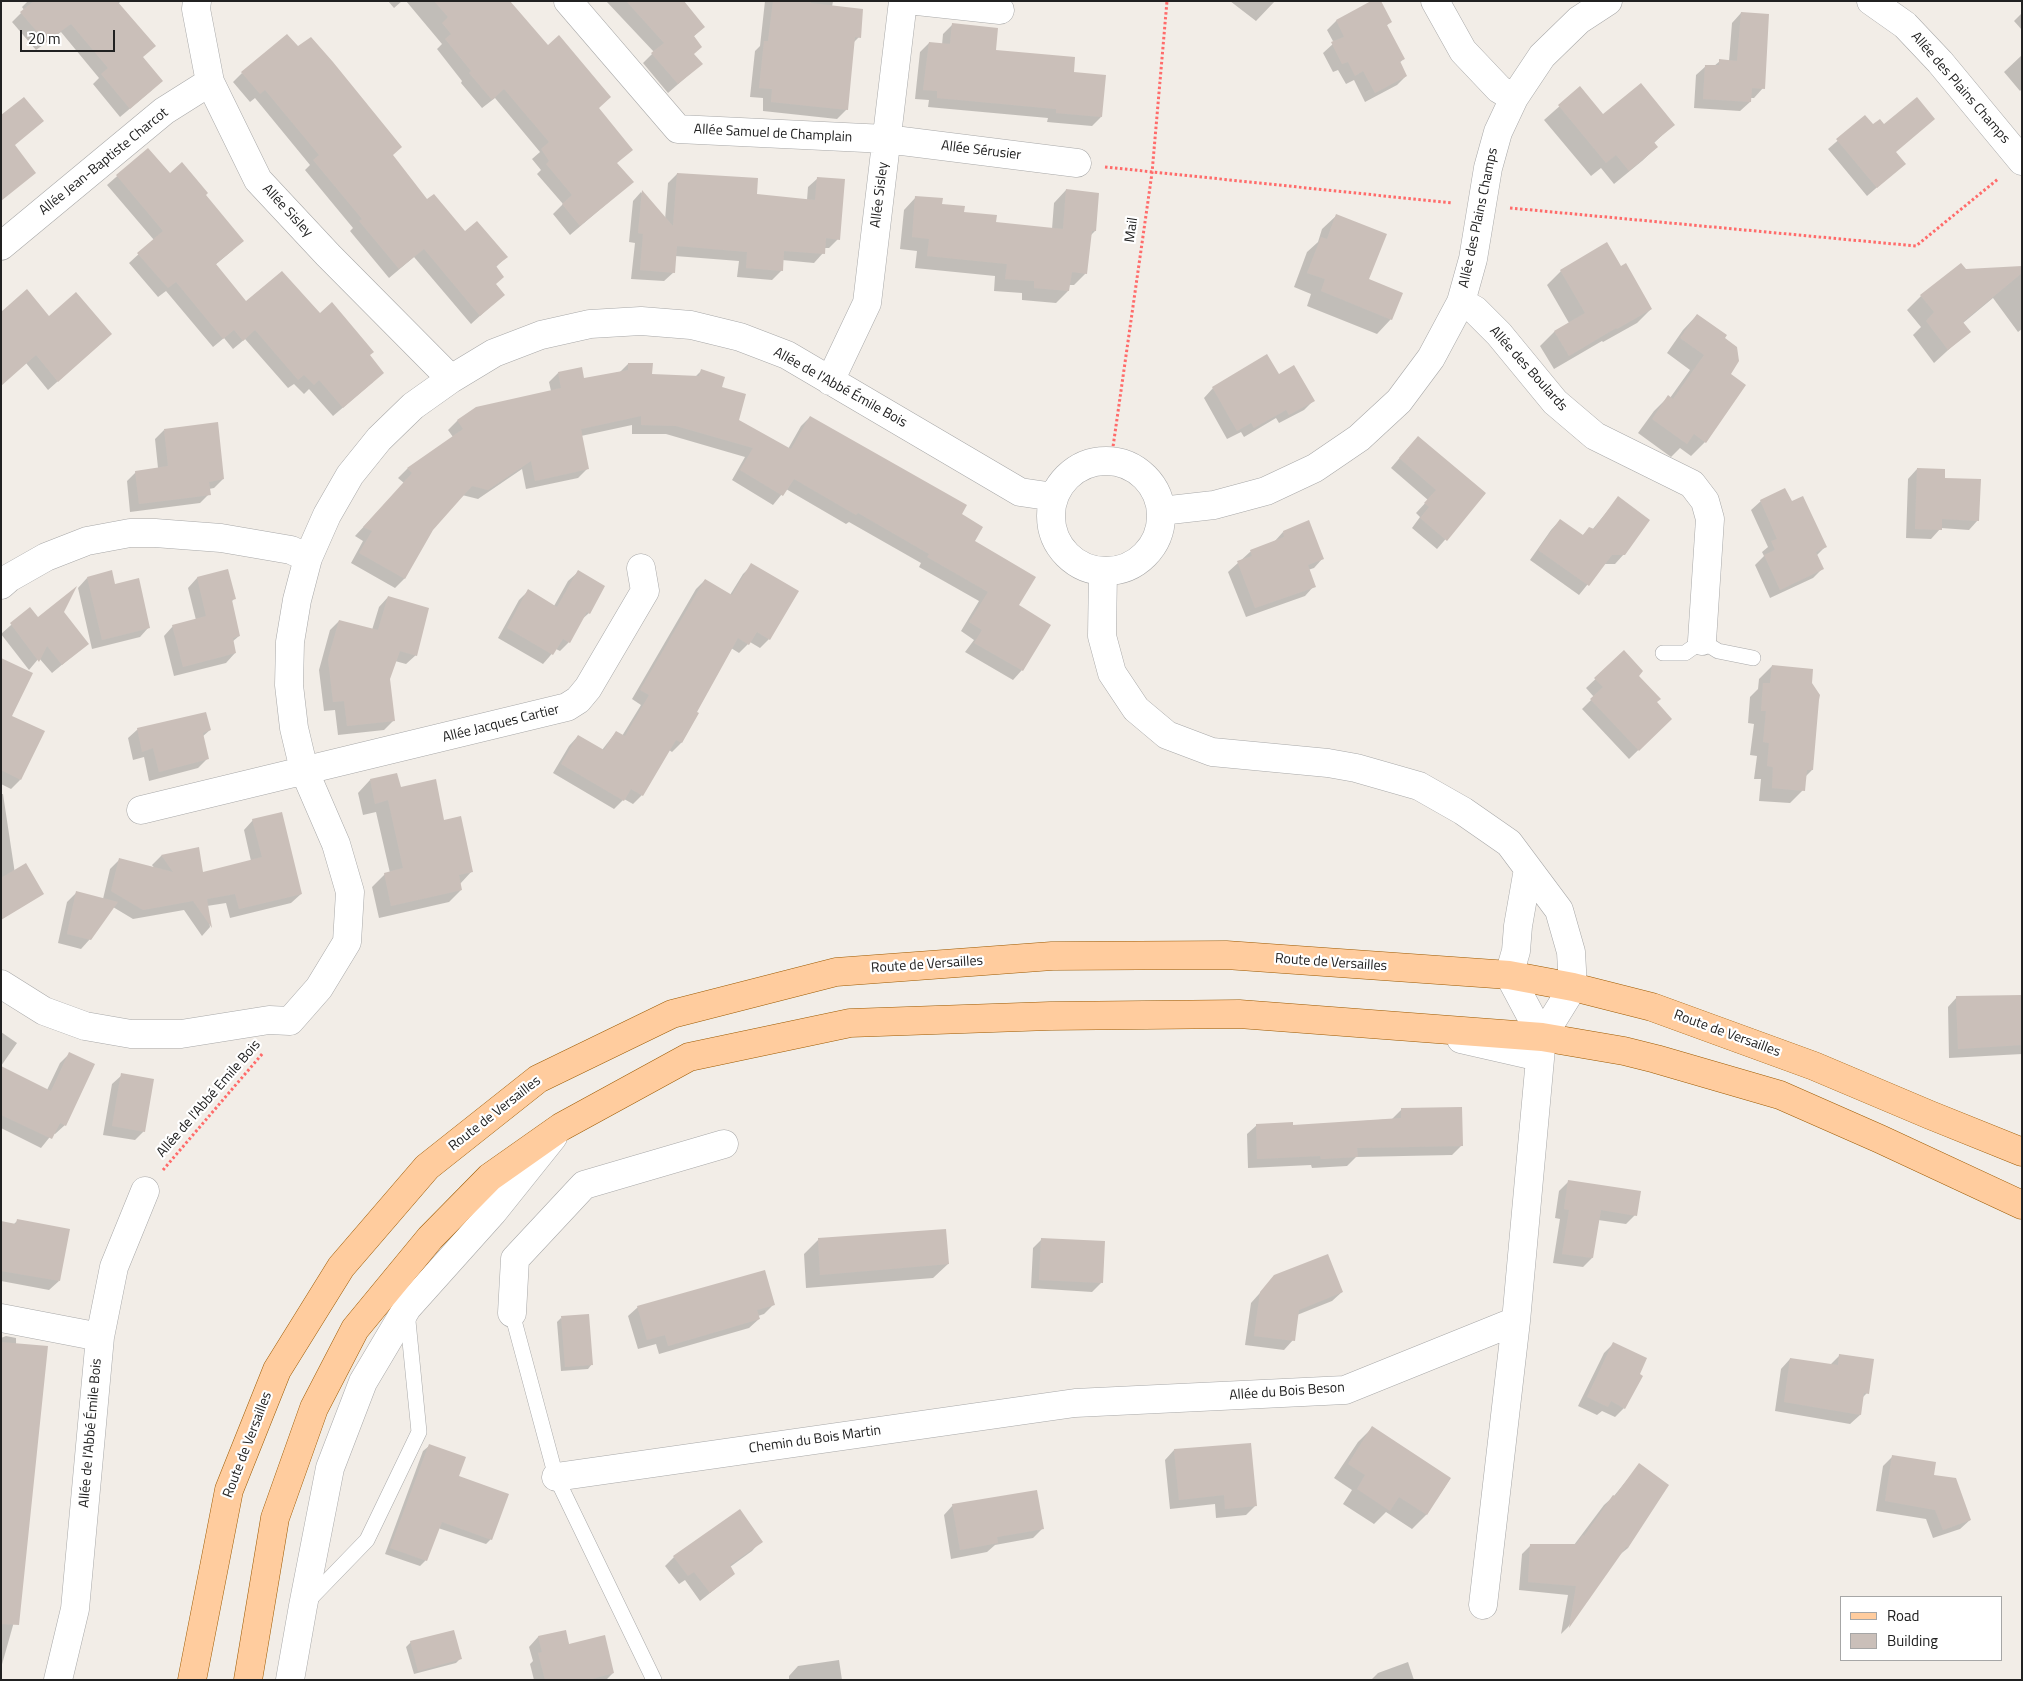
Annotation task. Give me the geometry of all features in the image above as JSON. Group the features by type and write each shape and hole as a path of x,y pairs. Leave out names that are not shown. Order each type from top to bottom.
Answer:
{"main road":[{"name":"Route de Versailles","path":"192,1680 229,1490 277,1370 341,1267 428,1167 538,1079 672,1014 836,972 1052,956 1226,955 1509,974 1573,987 1652,1007 1814,1066 2022,1152"},
{"path":"248,1680 275,1518 314,1408 355,1329 430,1238 490,1177 561,1127 689,1057 850,1023 1050,1016 1238,1014 1419,1028 1541,1047 1648,1057 1780,1095 2022,1205"}],"street":[{"name":"Allée Sisley","path":"197,1 196,9 210,82 258,180 328,255 451,379"},
{"name":"Allée Samuel de Champlain","path":"568,1 678,129 886,140"},
{"name":"Allée Sisley","path":"830,381 867,303 903,1"},
{"path":"917,1 1000,10"},
{"path":"1435,1 1463,51 1499,89 1514,98"},
{"name":"Allée des Plains Champs","path":"1161,511 1214,505 1266,491 1315,468 1359,438 1399,401 1431,358 1461,302 1473,259 1488,168 1498,132 1514,98 1542,56 1578,20 1608,1"},
{"name":"Allée des Plains Champs","path":"1871,1 1905,25 1940,62 2021,160"},
{"name":"Allée Jean-Baptiste Charcot","path":"1,246 164,111 210,82"},
{"name":"Allée Sérusier","path":"886,140 1077,163"},
{"name":"Allée des Boulards","path":"1461,302 1475,310 1499,334 1555,402 1595,436 1692,484 1705,501 1710,519 1702,641"},
{"name":"Allée de l'Abbé Émile Bois","path":"290,1022 319,988 347,942 350,892 336,844 304,770 294,728 290,694 290,642 297,600 308,558 326,515 356,468 380,439 413,406 451,379 494,353 541,335 590,324 641,321 691,325 740,337 787,356 1020,492 1054,497"},
{"path":"1111,461 1124,464 1145,477 1158,499 1161,511 1160,527 1146,554 1133,564 1119,570 1103,571 1087,568 1071,559 1060,547 1053,531 1050,514 1054,497 1061,484 1070,474 1083,466 1096,462 1111,461"},
{"path":"4,578 46,557 87,541 130,533 221,538 291,550 308,558"},
{"name":"Allée Jacques Cartier","path":"141,810 492,727 567,707 578,700 588,688 645,591 641,568"},
{"path":"1103,571 1102,636 1112,674 1136,709 1167,734 1212,752 1328,763 1356,768 1419,786 1463,811 1510,843 1559,910 1571,952 1573,987 1541,1047 1516,1321 1483,1605"},
{"path":"1528,869 1518,926 1516,951 1509,974 1541,1047"},
{"path":"1,984 52,1014 85,1026 131,1034 181,1034 270,1020 290,1022"},
{"path":"290,1680 302,1606 330,1468 363,1382 407,1308 493,1212 561,1127"},
{"path":"512,1313 515,1258 584,1185 724,1144"},
{"name":"Allée de l'Abbé Émile Bois","path":"58,1680 75,1609 100,1337 114,1267 145,1191"},
{"path":"1,1318 100,1337"},
{"name":"Allée du Bois Beson","path":"1075,1403 1346,1390 1516,1321"},
{"name":"Chemin du Bois Martin","path":"556,1477 1075,1403"}],"lane":[{"path":"1663,653 1684,653 1702,641 1718,651 1753,658"},
{"path":"302,1606 367,1540 419,1432 407,1308"},
{"path":"512,1313 556,1477 654,1680"}],"path":[{"name":"Mail","path":"1111,461 1152,173 1167,1"},
{"path":"1077,163 1152,173 1483,206 1916,246 2021,160"},
{"name":"Allée de l'Abbé Emile Bois","path":"145,1191 290,1022"}],"building":[{"path":"34,1 117,1 156,46 143,57 163,81 130,109 101,74 108,68 71,24 46,42 20,12"},
{"path":"434,1 510,1 548,45 559,35 611,97 599,108 633,150 617,163 634,182 580,226 562,204 572,195 546,164 549,161 541,149 549,142 504,89 492,100 469,73 471,71 445,39 451,34 442,23 448,17"},
{"path":"626,1 684,1 705,27 694,36 702,47 694,54 703,64 678,84 651,53 664,43"},
{"path":"773,1 811,1 811,3 863,9 861,38 855,37 848,110 771,102 772,89 759,88 764,41 768,41"},
{"path":"1371,1 1381,1 1392,22 1387,25 1405,59 1400,61 1407,76 1375,93 1363,71 1355,76 1348,62 1342,64 1331,42 1344,37 1336,20"},
{"path":"1741,12 1769,14 1765,89 1752,88 1751,102 1703,99 1705,65 1719,65 1719,59 1737,61"},
{"path":"952,23 998,28 996,50 1075,57 1074,72 1106,75 1102,117 1056,113 1056,109 937,98 937,91 923,90 929,42 950,44"},
{"path":"287,34 298,46 311,37 333,62 402,147 393,155 427,199 434,194 465,231 477,221 508,257 496,266 504,277 496,284 505,295 480,316 424,249 399,269 359,221 362,219 313,160 319,155 265,90 260,94 241,72"},
{"path":"1641,83 1675,125 1654,142 1658,147 1629,171 1616,155 1606,163 1558,105 1580,86 1603,114"},
{"path":"24,97 44,121 15,145 36,173 1,201 1,115"},
{"path":"1917,97 1935,119 1896,152 1906,164 1877,188 1836,139 1865,115 1873,124 1880,119 1884,124"},
{"path":"148,148 170,173 182,162 244,241 216,264 246,301 282,271 320,313 332,302 374,352 370,355 384,373 343,408 319,380 314,385 304,375 298,380 255,330 243,341 234,330 223,339 176,282 168,288 137,253 163,231 116,175"},
{"path":"677,173 758,178 757,194 815,200 817,177 845,179 840,240 826,238 825,254 784,251 783,271 746,268 747,252 677,246 675,273 640,270 643,234 638,233 642,190 673,226"},
{"path":"1066,189 1099,193 1096,231 1092,231 1087,274 1072,272 1069,291 1034,288 1034,281 1005,279 1007,264 927,256 929,239 912,237 915,196 943,198 942,204 965,206 964,212 997,215 996,222 1063,229"},
{"path":"1336,214 1387,234 1369,279 1403,293 1392,320 1321,291 1325,279 1307,273 1321,237 1327,239"},
{"path":"1607,242 1621,266 1626,263 1652,309 1569,356 1554,331 1585,313 1560,270"},
{"path":"1961,263 1966,269 2022,266 2022,273 1963,322 1971,332 1948,350 1926,321 1934,312 1920,295"},
{"path":"27,289 49,316 76,292 112,334 58,382 36,355 1,386 1,312"},
{"path":"1697,314 1727,335 1725,338 1737,347 1739,361 1731,374 1746,385 1706,443 1694,434 1687,444 1652,419 1668,395 1673,399 1704,355 1680,338"},
{"path":"1267,354 1279,374 1294,365 1315,401 1289,415 1286,410 1254,428 1251,423 1237,431 1212,387"},
{"path":"628,363 653,363 652,374 699,376 701,369 725,377 722,387 746,394 739,420 791,449 810,416 967,505 962,514 983,527 975,541 1036,577 1019,605 1051,625 1023,671 974,643 982,630 969,622 988,592 927,557 929,554 794,479 783,496 740,470 753,448 676,426 641,425 641,416 581,429 589,469 535,481 531,461 488,490 472,486 433,530 405,579 359,553 372,531 363,527 412,473 407,468 463,429 457,420 476,407 561,388 558,372 582,367 584,378 628,370"},
{"path":"218,422 224,479 209,482 211,495 139,504 135,471 168,466 164,429"},
{"path":"1418,436 1486,493 1447,541 1420,518 1429,507 1424,503 1436,490 1399,458"},
{"path":"1917,468 1945,469 1945,478 1981,479 1979,521 1942,519 1942,530 1915,529"},
{"path":"1785,488 1792,501 1803,496 1827,547 1816,552 1824,569 1780,590 1764,555 1775,550 1771,541 1777,539 1760,500"},
{"path":"1618,496 1650,520 1625,555 1612,555 1589,586 1538,550 1560,519 1583,535 1589,527 1594,529"},
{"path":"1309,520 1324,559 1308,565 1316,587 1255,608 1237,561 1252,556 1250,550 1284,537 1283,531"},
{"path":"751,563 799,591 770,640 757,632 749,645 738,638 682,743 676,740 643,796 631,789 624,801 561,764 578,735 604,750 616,731 625,736 649,695 640,690 705,579 732,595"},
{"path":"228,569 236,599 232,600 240,636 233,638 236,653 183,667 172,625 206,616 197,577"},
{"path":"112,570 115,584 139,578 150,628 102,640 87,577"},
{"path":"578,570 605,586 590,614 587,612 570,643 563,639 553,655 507,628 528,589 557,607"},
{"path":"77,586 64,612 89,644 62,665 47,646 39,662 10,623 30,607 38,617"},
{"path":"388,596 429,608 417,656 400,651 390,679 395,721 347,726 344,701 333,702 328,659 339,620 378,630"},
{"path":"1624,650 1643,671 1639,676 1661,699 1657,702 1672,719 1639,751 1590,699 1603,687 1594,678"},
{"path":"1,658 33,673 12,716 45,731 21,780 1,770"},
{"path":"1772,665 1813,669 1812,683 1820,695 1813,770 1807,770 1805,791 1772,788 1773,767 1767,766 1769,743 1763,742 1766,711 1761,711 1763,683 1770,683"},
{"path":"206,712 211,730 203,733 209,759 159,772 153,748 142,752 137,728"},
{"path":"397,773 401,787 436,779 444,820 461,816 473,872 459,875 462,890 391,906 384,873 403,868 388,800 375,804 370,779"},
{"path":"282,812 302,894 239,909 235,894 207,899 212,928 193,901 143,910 111,891 119,858 173,872 161,855 199,847 203,872 262,857 252,819"},
{"path":"26,863 44,894 1,920 1,878"},
{"path":"76,891 118,902 91,940 67,934"},
{"path":"2022,995 2022,1045 1958,1049 1956,996"},
{"path":"69,1052 95,1064 66,1126 60,1123 52,1139 1,1115 1,1066 51,1091"},
{"path":"121,1073 154,1079 145,1132 112,1126"},
{"path":"1462,1107 1463,1146 1357,1148 1358,1157 1321,1159 1320,1156 1257,1159 1256,1124 1293,1122 1293,1125 1401,1118 1401,1108"},
{"path":"1568,1180 1641,1191 1637,1216 1601,1210 1593,1258 1562,1254 1569,1210 1564,1209"},
{"path":"17,1219 70,1229 60,1281 1,1271 1,1221 16,1224"},
{"path":"946,1229 949,1264 820,1275 818,1238"},
{"path":"1041,1238 1105,1241 1103,1283 1039,1280"},
{"path":"1328,1254 1343,1292 1299,1310 1295,1341 1254,1336 1260,1292 1274,1275"},
{"path":"765,1270 775,1305 757,1310 760,1319 668,1346 665,1335 647,1340 637,1306"},
{"path":"589,1314 593,1365 565,1367 561,1316"},
{"path":"1,1342 48,1346 19,1625 1,1624"},
{"path":"1613,1342 1647,1358 1640,1374 1643,1376 1625,1409 1611,1401 1608,1407 1587,1397"},
{"path":"1839,1354 1874,1359 1869,1394 1864,1393 1861,1415 1784,1402 1790,1358 1838,1365"},
{"path":"1372,1426 1451,1478 1427,1515 1399,1497 1390,1511 1357,1489 1365,1475 1348,1464"},
{"path":"1251,1443 1257,1506 1225,1509 1224,1495 1179,1500 1174,1449"},
{"path":"429,1444 466,1457 459,1476 509,1494 492,1540 442,1522 427,1561 390,1548"},
{"path":"1892,1455 1936,1462 1934,1475 1956,1478 1971,1520 1943,1530 1935,1510 1885,1501"},
{"path":"1639,1463 1669,1485 1628,1548 1626,1547 1569,1628 1576,1586 1528,1582 1530,1544 1576,1544"},
{"path":"1037,1490 1044,1529 997,1537 998,1543 960,1550 952,1504"},
{"path":"740,1509 763,1542 730,1565 735,1574 710,1593 694,1572 688,1576 673,1556"},
{"path":"454,1630 462,1659 418,1671 410,1641"},
{"path":"566,1630 569,1644 605,1635 614,1673 588,1680 545,1680 538,1653 542,1652 538,1636"}]}
